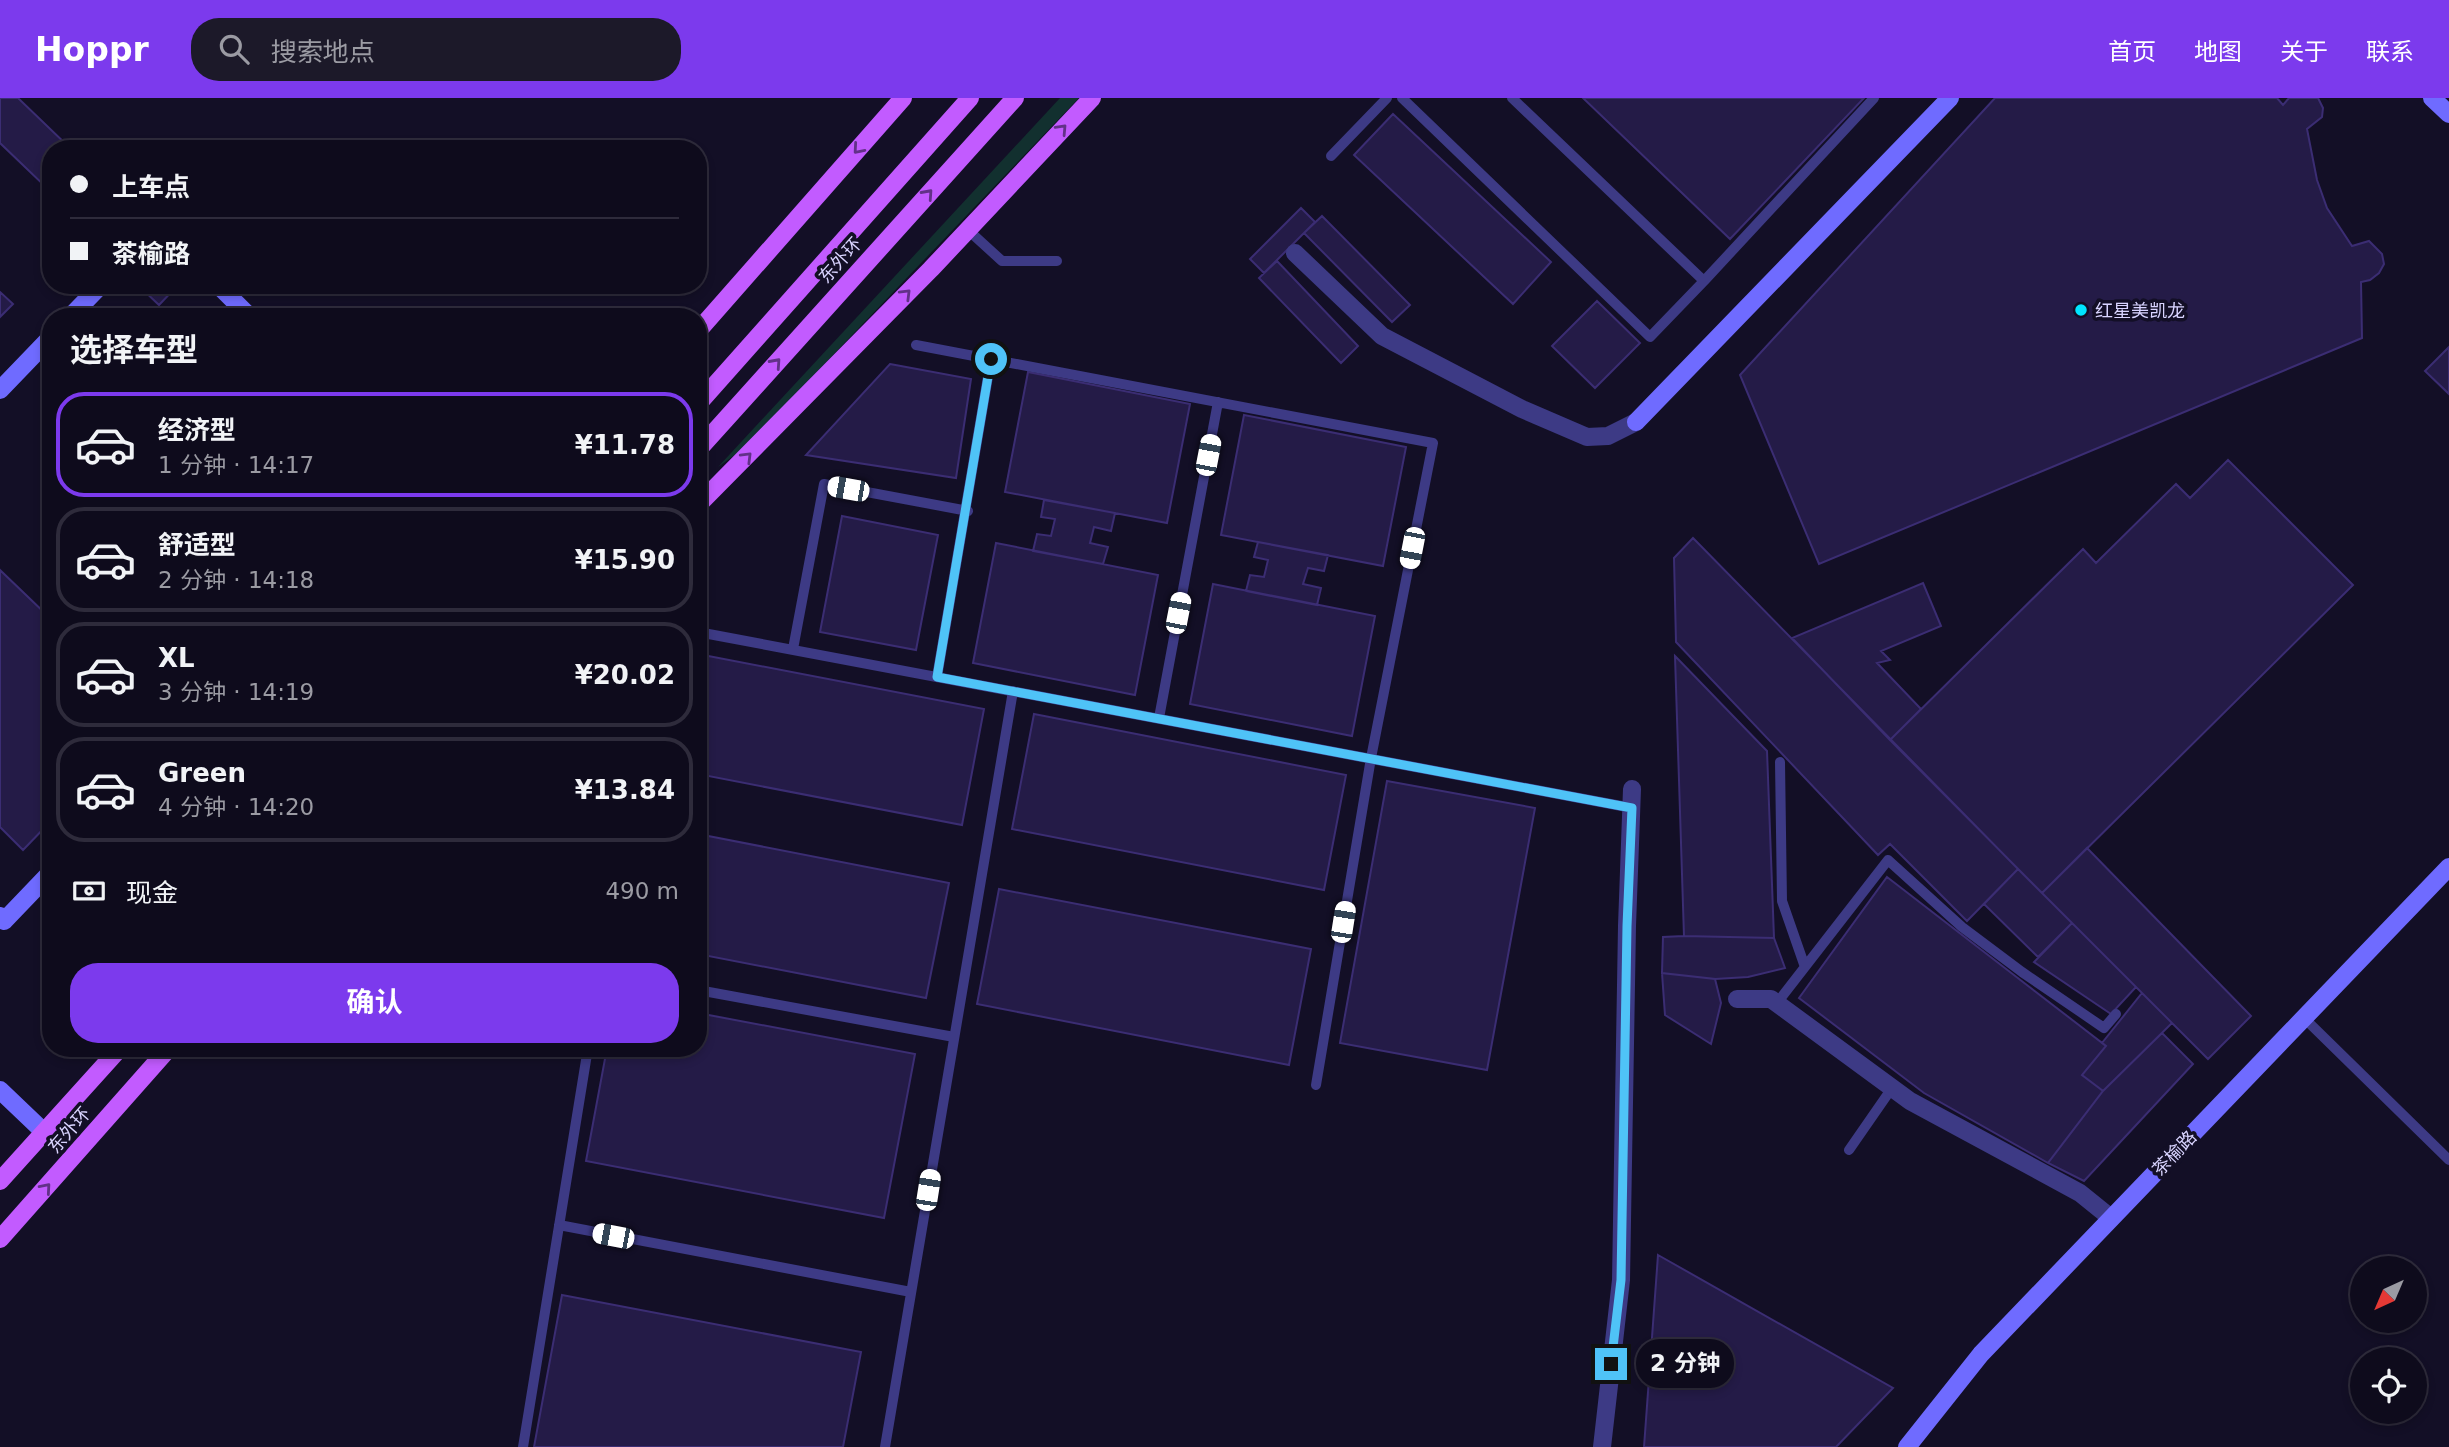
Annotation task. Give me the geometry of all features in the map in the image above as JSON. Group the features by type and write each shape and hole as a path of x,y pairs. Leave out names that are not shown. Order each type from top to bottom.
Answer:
{"main road":[{"path":"707,321 903,98"},
{"path":"707,394 970,98"},
{"name":"东外环","path":"707,440 1015,98"},
{"path":"707,496 968,230 1092,98"},
{"name":"东外环","path":"0,1181 112,1057"},
{"name":"东外环","path":"0,1239 161,1057"},
{"path":"0,1245 19,1219"}],"street":[{"path":"1295,253 1382,336 1521,409 1587,437 1608,436 1636,422 1950,98"},
{"path":"2432,98 2449,114"},
{"path":"79,308 92,294"},
{"path":"227,294 241,308"},
{"path":"0,390 42,346"},
{"path":"1602,1447 1621,1280 1632,789"},
{"name":"茶榆路","path":"1907,1447 1981,1354 2449,867"},
{"path":"0,916 4,921 42,882"},
{"path":"1737,999 1771,999 1910,1101 2080,1193 2111,1218"},
{"path":"0,1090 44,1132"}],"lane":[{"path":"1331,156 1387,98"},
{"path":"1402,98 1650,337 1874,98"},
{"path":"1512,98 1704,281"},
{"path":"968,230 1002,261 1057,261"},
{"path":"916,345 1433,443 1371,758 1316,1085"},
{"path":"937,677 968,511 991,359"},
{"path":"1159,718 1218,402"},
{"path":"793,649 824,484 968,511"},
{"path":"707,634 1632,808"},
{"path":"885,1447 1013,691"},
{"path":"1780,762 1782,901 1805,967"},
{"path":"1777,1003 1888,860 1962,927 2083,1014 2104,1028 2116,1014"},
{"path":"707,992 954,1037"},
{"path":"2303,1017 2449,1160"},
{"path":"523,1447 587,1057"},
{"path":"1849,1150 1892,1088"},
{"path":"559,1225 911,1292"}],"green space":[{"path":"1060,98 1079,98 743,449 718,467"}],"building":[{"path":"0,98 18,98 62,140 42,140 42,183 0,143"},
{"path":"1583,98 1864,98 1730,239"},
{"name":"红星美凯龙","path":"1995,98 2277,98 2283,105 2289,98 2318,98 2323,108 2322,117 2307,129 2317,180 2327,208 2352,246 2369,241 2382,254 2384,264 2379,273 2370,280 2361,282 2362,338 1819,564 1740,375"},
{"path":"1393,114 1551,262 1513,304 1354,155"},
{"path":"1301,208 1315,222 1264,273 1250,259"},
{"path":"1322,216 1410,305 1392,322 1304,233"},
{"path":"1277,261 1358,346 1341,363 1259,278"},
{"path":"0,292 13,304 0,317"},
{"path":"147,294 169,294 159,305"},
{"path":"1597,301 1640,343 1595,388 1552,346"},
{"path":"2449,347 2449,394 2425,371"},
{"path":"890,364 971,379 956,478 806,455"},
{"path":"1028,372 1190,404 1167,523 1005,492"},
{"path":"1244,415 1406,447 1383,566 1221,535"},
{"path":"2228,460 2353,585 2042,893 1890,740 2083,549 2096,563 2176,484 2190,498"},
{"path":"1044,500 1115,513 1111,531 1094,527 1090,543 1108,547 1103,564 1033,551 1037,534 1051,536 1055,519 1041,517"},
{"path":"842,516 938,535 916,650 820,632"},
{"path":"1693,538 2018,869 1967,921 1890,844 1878,855 1676,642 1674,558"},
{"path":"1258,542 1328,555 1324,571 1308,568 1303,584 1321,588 1317,605 1246,591 1250,575 1264,577 1268,560 1254,557"},
{"path":"996,543 1158,575 1135,695 973,663"},
{"path":"0,570 42,610 42,830 23,850 0,827"},
{"path":"1923,583 1941,626 1881,651 1890,660 1877,663 1921,709 1890,740 1792,638"},
{"path":"1213,584 1375,616 1352,736 1190,704"},
{"path":"707,656 984,709 962,825 707,776"},
{"path":"1675,656 1767,751 1774,938 1684,936"},
{"path":"1034,714 1346,775 1324,890 1012,829"},
{"path":"1387,781 1535,808 1487,1070 1340,1043"},
{"path":"707,836 949,883 926,998 707,956"},
{"path":"2087,848 2251,1016 2208,1059 2042,893"},
{"path":"2018,869 2072,923 2038,957 1984,904"},
{"path":"1887,877 2106,1046 2082,1075 2103,1091 2048,1163 1924,1093 1799,998"},
{"path":"999,889 1311,949 1289,1065 977,1004"},
{"path":"2072,923 2136,987 2111,1014 2034,962"},
{"path":"1663,937 1774,938 1785,968 1748,977 1715,979 1662,973"},
{"path":"1662,973 1715,979 1721,1003 1711,1044 1665,1015"},
{"path":"2142,993 2172,1023 2103,1091 2082,1075 2106,1046 2102,1043"},
{"path":"707,1015 915,1054 884,1218 586,1161 605,1057 707,1057"},
{"path":"2162,1033 2193,1064 2084,1181 2048,1163 2103,1091"},
{"path":"1658,1255 1893,1388 1836,1447 1644,1447"},
{"path":"562,1295 861,1352 843,1447 534,1447"}],"place":[{"name":"红星美凯龙","path":"2081,310"}],"route":[{"path":"991,359 968,511 937,677 1632,808 1627,926 1621,1280 1611,1364"}]}
